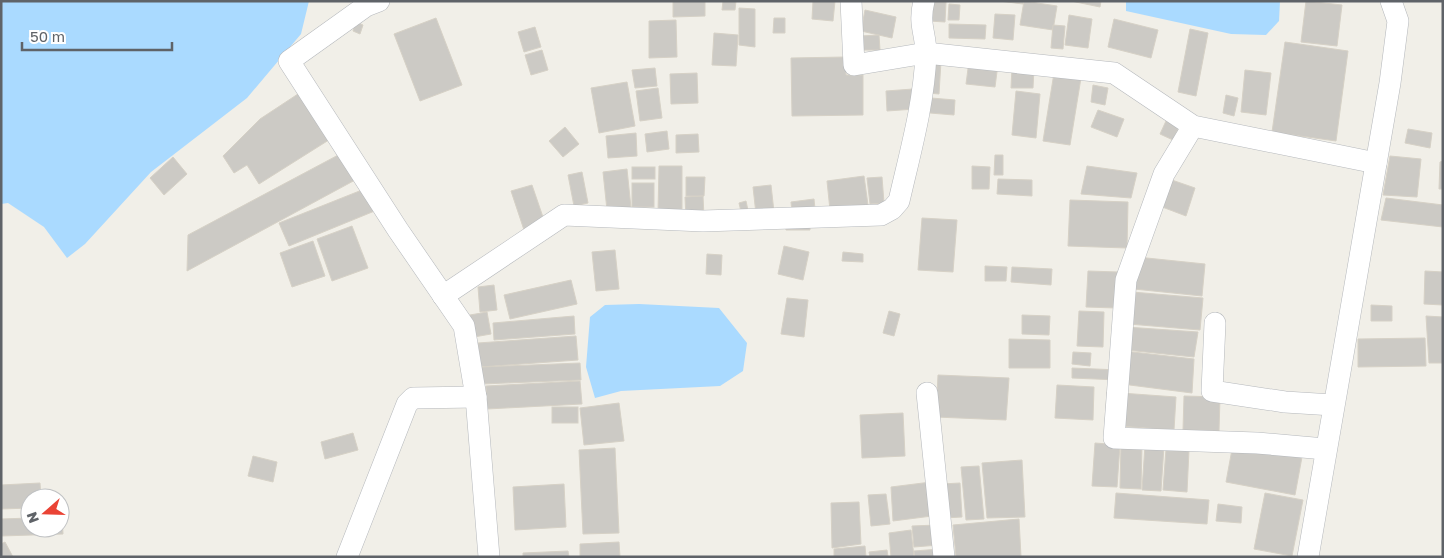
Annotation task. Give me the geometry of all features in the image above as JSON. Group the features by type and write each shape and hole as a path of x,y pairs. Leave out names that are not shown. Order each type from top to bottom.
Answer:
{"street":[{"path":"379,1 366,6 289,61 398,230 464,326 476,397 489,557"},
{"path":"851,1 854,65 926,53 1114,73 1193,126 1376,163"},
{"path":"443,296 564,215 703,221 881,215 892,209 899,201 918,117 926,53 920,16 924,1"},
{"path":"1308,557 1325,449 1376,163 1398,21 1391,1"},
{"path":"1193,126 1164,174 1126,280 1114,438 1257,442 1325,449"},
{"path":"1215,322 1212,391 1285,402 1333,405"},
{"path":"927,393 944,557"},
{"path":"347,557 407,404 413,398 476,397"}],"water":[{"path":"1,1 309,1 301,34 247,98 151,172 85,244 67,258 44,227 8,203 1,204"},
{"path":"1126,1 1280,1 1279,21 1266,35 1231,34 1126,11"},
{"path":"639,304 719,308 747,343 743,371 720,386 621,391 595,398 586,367 590,317 605,305"}],"building":[{"path":"673,1 705,1 705,16 673,17"},
{"path":"723,1 736,1 735,10 722,10"},
{"path":"813,1 835,1 833,21 812,19"},
{"path":"930,1 946,2 945,22 929,21"},
{"path":"999,1 1024,1 1023,4"},
{"path":"1024,1 1057,6 1053,30 1020,25"},
{"path":"1071,1 1101,1 1100,7"},
{"path":"1306,1 1342,5 1337,46 1301,42"},
{"path":"949,4 960,5 959,20 948,20"},
{"path":"739,8 755,9 755,47 739,45"},
{"path":"865,10 896,17 892,38 861,31"},
{"path":"995,14 1015,15 1013,40 993,38"},
{"path":"1069,15 1092,19 1088,48 1065,45"},
{"path":"436,18 462,85 420,101 394,34"},
{"path":"774,18 785,18 785,33 773,33"},
{"path":"1114,19 1158,30 1151,58 1108,47"},
{"path":"676,20 677,57 649,58 649,21"},
{"path":"356,22 363,25 360,34 353,31"},
{"path":"949,24 986,25 985,39 949,38"},
{"path":"1053,25 1065,26 1063,49 1051,48"},
{"path":"535,27 541,47 524,52 518,32"},
{"path":"1190,29 1208,33 1196,96 1178,92"},
{"path":"714,33 738,35 736,66 712,65"},
{"path":"879,35 880,50 860,50 860,36"},
{"path":"1285,42 1348,51 1336,141 1272,132"},
{"path":"542,50 548,70 531,75 525,55"},
{"path":"845,57 846,75 863,75 863,115 792,116 791,58"},
{"path":"930,60 941,61 939,94 928,93"},
{"path":"969,61 998,64 995,87 966,84"},
{"path":"1012,67 1034,68 1033,88 1011,88"},
{"path":"655,68 657,86 635,88 632,70"},
{"path":"1245,70 1271,73 1266,115 1241,112"},
{"path":"697,73 698,103 671,104 670,74"},
{"path":"1054,73 1081,78 1070,145 1043,141"},
{"path":"627,82 635,126 599,133 591,88"},
{"path":"1093,85 1108,88 1105,105 1091,102"},
{"path":"658,88 662,118 640,121 636,91"},
{"path":"913,89 915,109 887,111 886,91"},
{"path":"1016,91 1040,94 1036,138 1012,135"},
{"path":"301,92 332,138 259,184 247,165 234,173 223,156 260,119"},
{"path":"1226,95 1238,98 1234,116 1223,113"},
{"path":"931,98 955,100 954,115 930,113"},
{"path":"1098,110 1124,119 1117,137 1091,127"},
{"path":"1166,121 1179,127 1173,140 1160,134"},
{"path":"565,127 579,144 563,157 549,141"},
{"path":"1408,129 1432,133 1430,148 1405,143"},
{"path":"667,131 669,149 647,152 645,134"},
{"path":"636,133 637,156 608,158 606,136"},
{"path":"698,134 699,152 676,153 676,135"},
{"path":"342,153 357,179 187,271 188,235"},
{"path":"995,155 1003,155 1003,175 994,175"},
{"path":"1390,156 1421,159 1417,197 1383,195"},
{"path":"173,157 187,174 164,195 150,178"},
{"path":"1443,161 1443,189 1439,189 1440,162"},
{"path":"659,166 682,166 682,213 658,212"},
{"path":"972,166 990,167 989,189 972,189"},
{"path":"1087,166 1137,173 1131,198 1081,194"},
{"path":"632,167 655,167 655,179 632,179"},
{"path":"627,169 631,208 607,210 603,172"},
{"path":"582,172 588,203 574,206 568,175"},
{"path":"864,176 868,205 830,210 827,181"},
{"path":"686,177 705,177 704,196 686,196"},
{"path":"882,177 884,203 870,204 867,178"},
{"path":"1166,178 1195,188 1186,216 1157,205"},
{"path":"998,179 1032,180 1032,196 997,194"},
{"path":"632,183 654,183 654,207 632,207"},
{"path":"532,185 545,223 524,230 511,191"},
{"path":"771,185 774,212 756,214 753,187"},
{"path":"367,188 377,210 289,246 279,223"},
{"path":"703,196 704,217 686,218 685,197"},
{"path":"1386,198 1443,205 1443,227 1381,220"},
{"path":"814,199 815,209 792,212 791,202"},
{"path":"1070,200 1128,202 1127,248 1068,246"},
{"path":"746,201 749,215 742,216 739,203"},
{"path":"922,218 957,220 953,272 918,270"},
{"path":"785,221 810,221 810,230 786,230"},
{"path":"352,226 368,268 332,281 317,239"},
{"path":"313,241 325,276 292,287 280,253"},
{"path":"784,246 809,252 803,280 778,274"},
{"path":"615,250 619,289 596,291 592,252"},
{"path":"843,252 863,254 863,262 842,261"},
{"path":"707,254 722,255 721,275 706,274"},
{"path":"1137,257 1205,264 1202,296 1134,289"},
{"path":"985,266 1007,267 1006,281 985,281"},
{"path":"1012,267 1052,269 1051,285 1011,282"},
{"path":"1088,271 1118,272 1116,308 1086,307"},
{"path":"1425,271 1443,272 1443,305 1424,304"},
{"path":"571,280 577,304 510,319 504,295"},
{"path":"494,285 497,310 480,312 478,287"},
{"path":"1132,292 1203,298 1200,330 1129,324"},
{"path":"787,298 808,300 804,337 781,334"},
{"path":"1371,305 1392,306 1392,321 1371,321"},
{"path":"889,311 900,314 894,336 883,333"},
{"path":"1079,311 1104,312 1103,347 1077,346"},
{"path":"487,312 491,334 474,337 470,315"},
{"path":"1022,315 1050,316 1049,335 1022,334"},
{"path":"574,316 575,334 494,340 493,323"},
{"path":"1426,316 1443,317 1443,363 1429,363"},
{"path":"1126,327 1198,332 1194,357 1126,350"},
{"path":"576,336 578,360 480,367 478,343"},
{"path":"1425,338 1426,366 1358,367 1358,339"},
{"path":"1009,339 1050,340 1050,368 1009,368"},
{"path":"1124,351 1194,359 1192,393 1122,384"},
{"path":"1073,352 1091,353 1090,366 1072,364"},
{"path":"580,363 581,380 482,384 481,367"},
{"path":"1072,368 1119,370 1119,380 1072,378"},
{"path":"938,375 1009,378 1006,420 936,417"},
{"path":"580,381 582,404 487,409 486,386"},
{"path":"1057,385 1094,387 1093,420 1055,418"},
{"path":"1107,392 1176,397 1174,430 1105,425"},
{"path":"1184,396 1220,397 1219,431 1183,430"},
{"path":"619,403 624,441 584,445 580,408"},
{"path":"552,407 578,407 578,423 552,423"},
{"path":"903,413 905,456 862,458 860,415"},
{"path":"353,433 358,450 325,459 321,442"},
{"path":"1095,443 1120,445 1117,487 1092,486"},
{"path":"1121,444 1142,445 1141,489 1120,488"},
{"path":"1233,444 1302,457 1295,495 1226,482"},
{"path":"1145,445 1164,446 1161,491 1142,490"},
{"path":"615,448 619,533 583,534 579,450"},
{"path":"1166,449 1189,450 1187,492 1163,490"},
{"path":"253,456 277,462 273,482 248,476"},
{"path":"1022,460 1025,517 987,518 982,463"},
{"path":"979,466 984,519 966,520 961,467"},
{"path":"931,482 932,516 893,521 891,487"},
{"path":"40,483 40,488 20,488 20,508 1,509 1,485"},
{"path":"960,483 962,517 944,518 942,484"},
{"path":"564,484 566,527 515,530 513,487"},
{"path":"1116,493 1209,500 1207,524 1114,518"},
{"path":"1265,493 1303,500 1292,556 1254,549"},
{"path":"886,494 890,524 871,526 868,495"},
{"path":"859,502 861,544 832,548 831,503"},
{"path":"1218,504 1242,507 1241,523 1216,521"},
{"path":"20,518 20,535 1,536 1,519"},
{"path":"1019,519 1021,557 956,557 953,525"},
{"path":"937,525 939,545 914,547 912,526"},
{"path":"911,530 914,557 891,557 889,533"},
{"path":"5,542 13,557 1,557 1,544"},
{"path":"619,542 620,557 580,557 580,544"},
{"path":"865,546 866,557 834,557 834,549"},
{"path":"940,549 941,557 915,557 914,551"},
{"path":"887,550 888,557 870,557 869,552"},
{"path":"568,551 569,557 523,557 523,553"}]}
